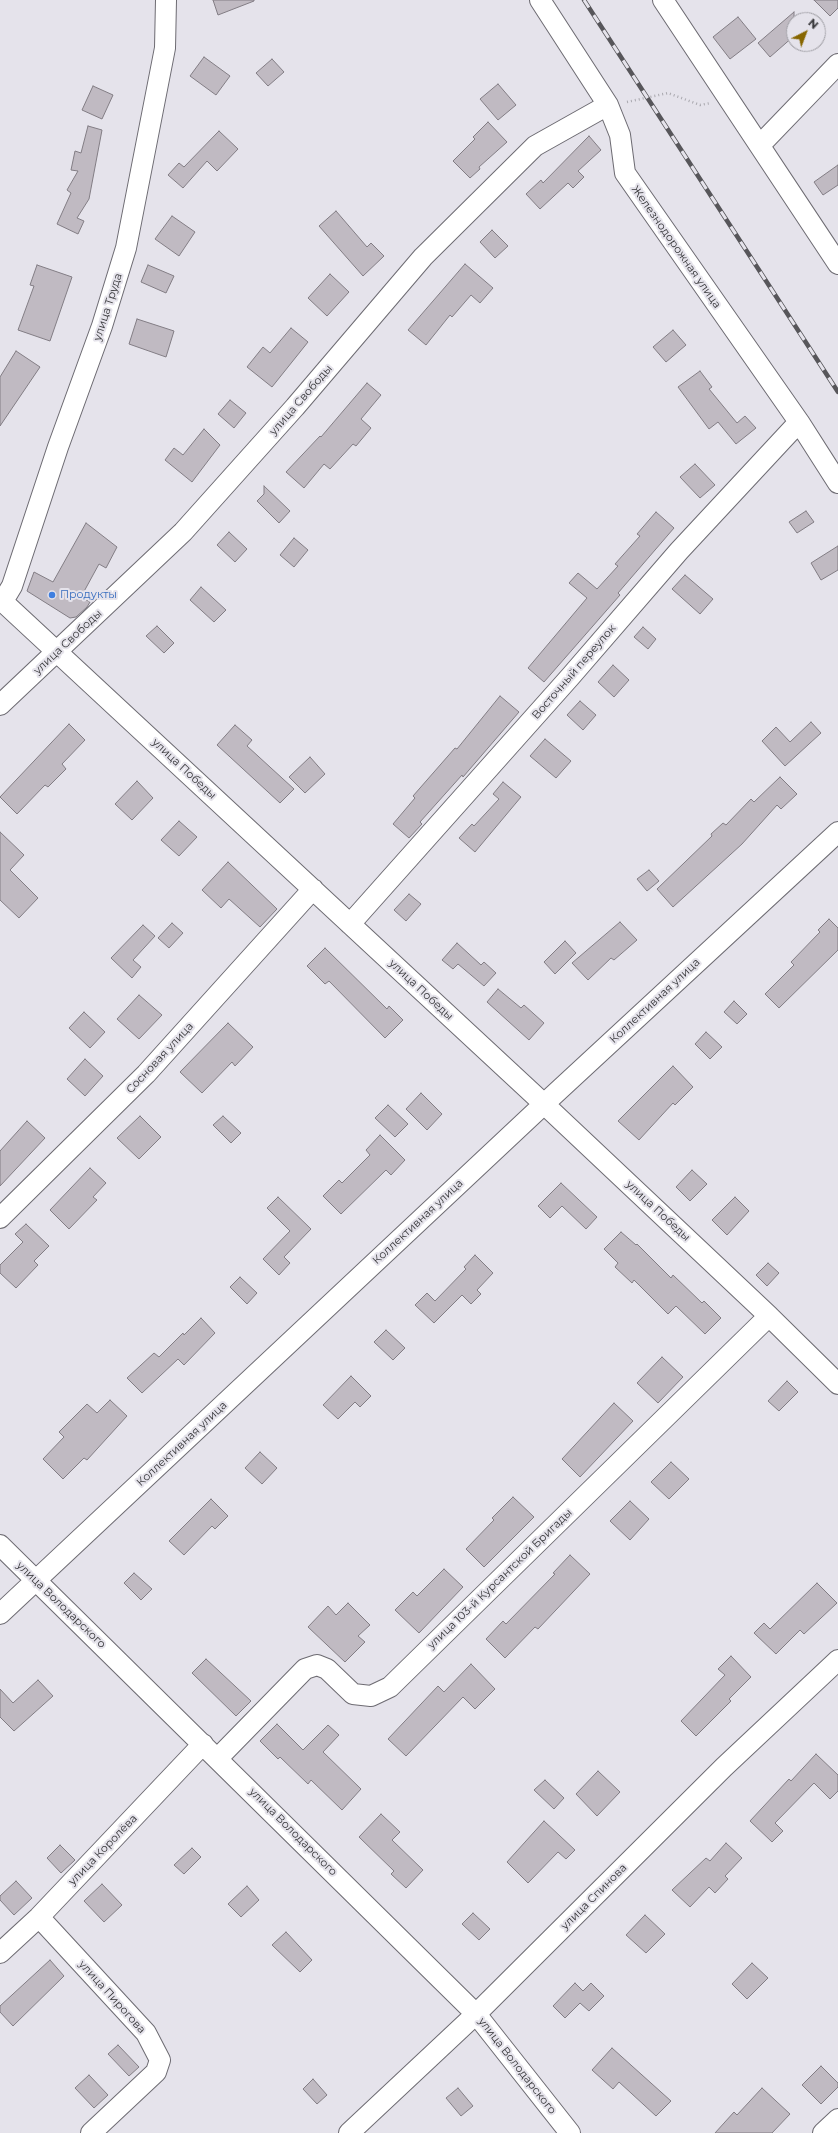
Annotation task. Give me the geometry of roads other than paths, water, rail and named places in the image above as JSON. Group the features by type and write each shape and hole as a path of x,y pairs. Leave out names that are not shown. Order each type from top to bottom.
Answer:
{"street":[{"name":"улица Труда","path":"1,600 12,586 58,446 102,326 126,248 165,48 166,0"},
{"name":"Железнодорожная улица","path":"540,0 608,105 620,135 625,173 800,422 838,483"},
{"path":"663,0 838,264"},
{"path":"760,145 838,64"},
{"name":"улица Свободы","path":"0,705 59,651 183,532 295,407 423,257 536,146 608,105"},
{"name":"Восточный переулок","path":"350,924 570,677 679,551 800,422"},
{"name":"улица Победы","path":"1,600 59,651 544,1104 769,1316 838,1384"},
{"name":"Коллективная улица","path":"0,1614 544,1104 838,832"},
{"name":"Сосновая улица","path":"0,1218 146,1074 313,889"},
{"name":"улица 103-й Курсантской Бригады","path":"210,1751 305,1669 317,1665 327,1669 353,1694 371,1696 390,1687 769,1316"},
{"name":"улица Володарского","path":"0,1545 476,2014 570,2133"},
{"name":"улица Спинова","path":"349,2133 476,2014 724,1767 838,1660"},
{"name":"улица Королёва","path":"0,1954 210,1751"},
{"name":"улица Пирогова","path":"39,1917 146,2033 160,2060 156,2072 91,2133"},
{"path":"823,2133 838,2119"}],"railway":[{"path":"584,0 838,392"}],"place":[{"name":"Продукты","path":"52,595"}]}
